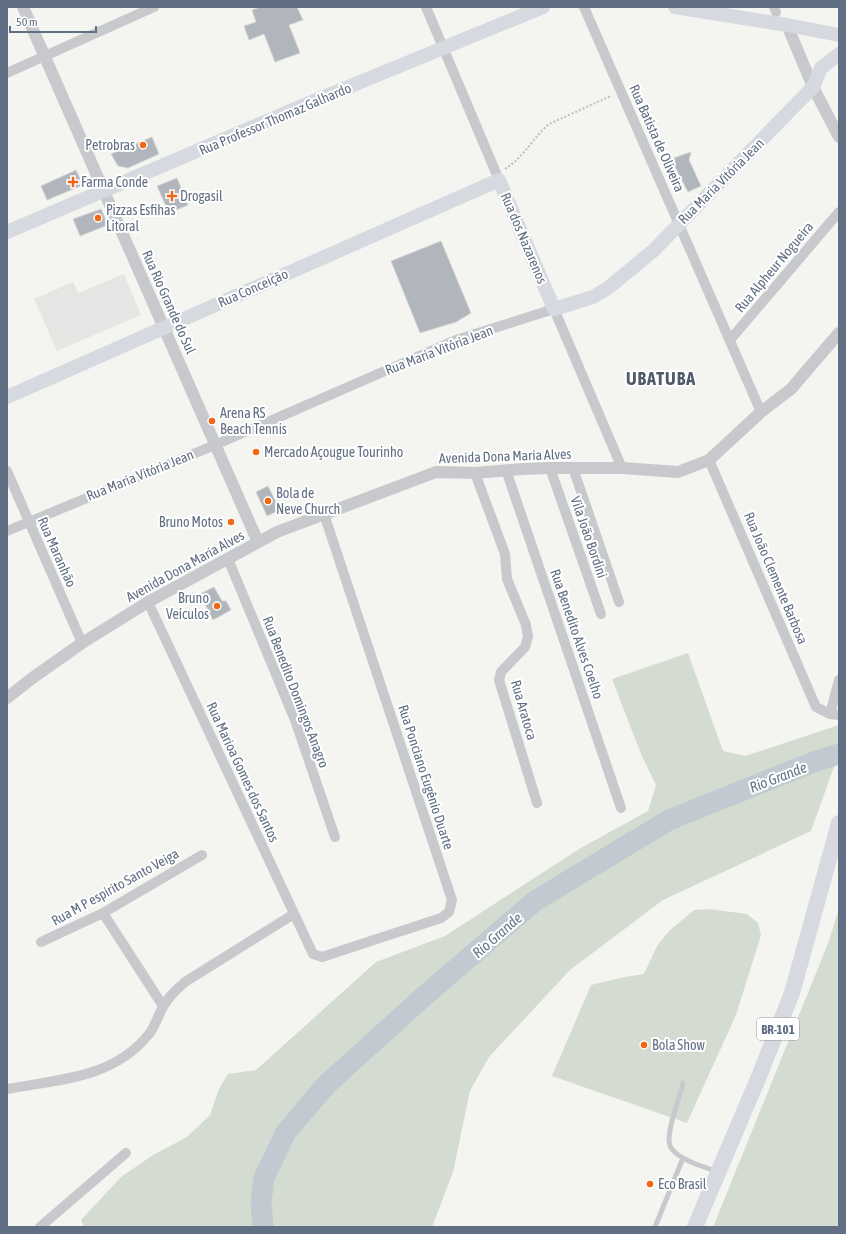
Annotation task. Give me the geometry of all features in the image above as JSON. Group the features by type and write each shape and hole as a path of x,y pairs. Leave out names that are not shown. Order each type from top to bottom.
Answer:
{"highway":[{"name":"BR-101","path":"695,1227 792,993 839,823"}],"main road":[{"name":"Rua Professor Thomaz Galhardo","path":"7,232 302,106 444,49 543,7"},
{"path":"675,7 839,35"},
{"path":"814,87 821,68 839,54"},
{"name":"Rua Maria Vitória Jean","path":"554,309 593,297 608,288 654,250 814,87"},
{"name":"Rua dos Nazarenos","path":"498,177 554,309"},
{"name":"Rua Conceição","path":"7,397 164,328 498,177"}],"street":[{"name":"Rua Rio Grande do Sul","path":"24,7 258,542"},
{"path":"7,73 154,7"},
{"name":"Rua dos Nazarenos","path":"426,7 498,177"},
{"name":"Rua Batista de Oliveira","path":"584,7 761,412"},
{"path":"787,25 814,87 839,137"},
{"name":"Rua Alpheur Nogueira","path":"730,340 839,212"},
{"name":"Rua dos Nazarenos","path":"554,309 622,468"},
{"name":"Rua Maria Vitória Jean","path":"7,531 215,445 456,340 554,309"},
{"name":"Avenida Dona Maria Alves","path":"7,698 82,643 148,602 258,542 288,527 436,472 474,473 550,468 622,468 678,472 709,460 761,412 791,389 839,333"},
{"name":"Rua João Clemente Barbosa","path":"709,460 816,707 834,715"},
{"name":"Vila João Bordini","path":"550,468 601,614"},
{"name":"Vila João Bordini","path":"573,468 619,602"},
{"name":"Rua Benedito Alves Coelho","path":"506,470 621,808"},
{"name":"Rua Maranhão","path":"7,471 82,643"},
{"name":"Rua Aratoca","path":"474,473 505,554 507,579 526,625 528,637 524,646 501,672 500,680 538,804"},
{"name":"Rua Ponciano Eugênio Duarte","path":"313,954 317,957 322,957 441,918 449,912 452,900 324,514"},
{"name":"Rua Benedito Domingos Anagro","path":"228,559 295,720 335,837"},
{"name":"Rua Marioa Gomes dos Santos","path":"148,602 313,954"},
{"path":"834,715 839,680"},
{"name":"Rua M P espirito Santo Veiga","path":"41,942 103,912 202,855"},
{"path":"103,912 163,1006"},
{"path":"7,1089 95,1073 125,1058 150,1034 163,1006 171,994 185,982 294,914"},
{"path":"40,1227 126,1153"}],"lane":[{"path":"683,1083 669,1137 670,1147 683,1158 719,1172"},
{"path":"655,1227 683,1158"}],"path":[{"path":"498,177 515,163 540,131 549,124 621,92"}],"shaded area":[{"path":"124,274 141,315 57,351 34,299 73,282 78,293"},
{"path":"688,653 723,751 745,756 839,725 839,753 811,831 663,900 570,970 489,1057 470,1091 453,1172 432,1227 84,1227 81,1220 121,1177 153,1155 187,1137 210,1115 219,1089 228,1074 256,1070 376,962 445,936 579,849 648,811 656,785 641,754 612,679"},
{"path":"839,908 839,1227 713,1227 829,941"},
{"name":"Bola Show","path":"709,909 747,914 758,923 761,935 736,1015 687,1123 552,1076 591,985 644,974 657,946 670,930 694,910"}],"building":[{"path":"261,7 297,7 303,20 289,25 300,53 275,62 264,34 249,40 244,26 256,22 252,10"},
{"name":"Petrobras","path":"152,137 159,154 128,168 118,166 111,154"},
{"path":"691,152 689,160 701,186 688,192 671,159"},
{"path":"76,170 83,185 47,200 41,186"},
{"name":"Drogasil","path":"177,178 188,205 169,213 157,186"},
{"path":"101,209 108,225 80,236 73,219"},
{"path":"441,241 471,313 456,322 420,333 391,261"},
{"name":"Bola de Neve Church","path":"268,486 280,510 267,516 256,492"},
{"name":"Bruno Veículos","path":"214,587 222,601 226,601 231,610 213,620 200,594"}],"waterway":[{"name":"Rio Grande","path":"263,1227 261,1203 264,1178 286,1132 326,1085 421,999 535,901 669,820 816,761 839,754"}],"place":[{"name":"Petrobras","path":"143,145"},
{"name":"Farma Conde","path":"73,182"},
{"name":"Drogasil","path":"172,196"},
{"name":"Pizzas Esfihas Litoral","path":"98,218"},
{"name":"Arena RS Beach Tennis","path":"212,421"},
{"name":"Mercado Açougue Tourinho","path":"256,452"},
{"name":"Bola de Neve Church","path":"268,501"},
{"name":"Bruno Motos","path":"231,522"},
{"name":"Bruno Veículos","path":"217,606"},
{"name":"Bola Show","path":"644,1045"},
{"name":"Eco Brasil","path":"650,1184"}],"district":[{"name":"UBATUBA","path":"661,378"}]}
